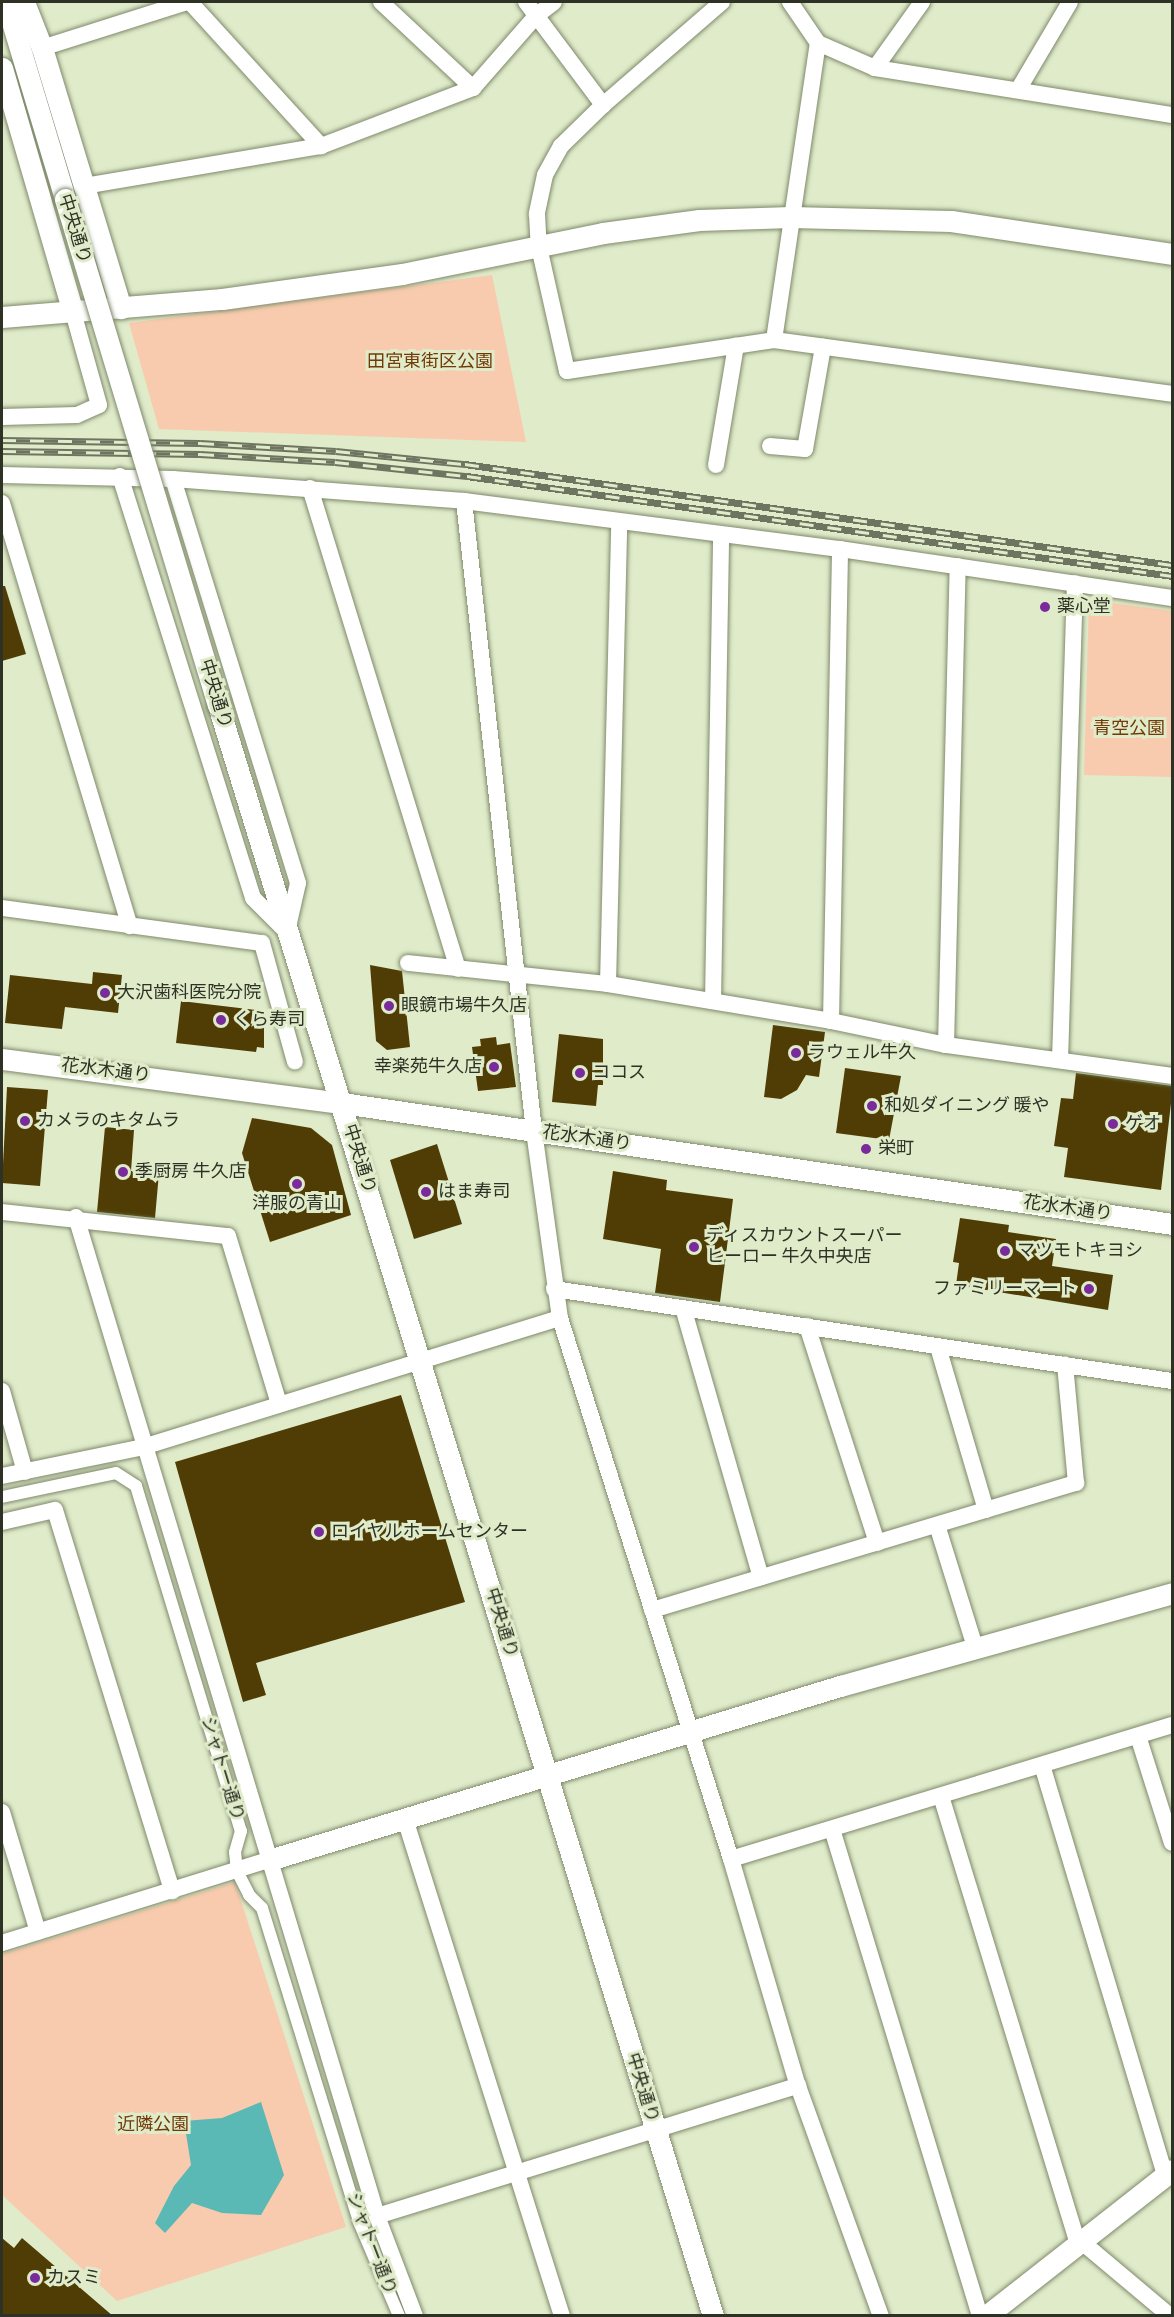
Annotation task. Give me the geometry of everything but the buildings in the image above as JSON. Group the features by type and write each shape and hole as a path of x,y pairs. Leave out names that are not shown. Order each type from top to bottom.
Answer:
{"street":[{"name":"中央通り","path":"6,2 287,932 422,1362 712,2316"},
{"path":"24,2 42,48 121,308"},
{"path":"42,48 189,2 321,146"},
{"path":"381,2 473,88"},
{"path":"526,2 603,105"},
{"path":"84,186 321,146 473,88 537,15 554,2"},
{"path":"722,2 603,105 561,146 545,175 537,214 539,247 567,370 774,340 1173,394"},
{"path":"790,2 818,43 875,68 1173,115"},
{"path":"875,68 922,2"},
{"path":"1018,90 1070,2"},
{"path":"774,340 818,43"},
{"path":"2,68 99,405 77,415 2,417"},
{"path":"2,317 222,299 391,276 603,233 699,220 791,217 951,221 1173,254"},
{"path":"716,465 736,346"},
{"path":"770,446 806,449 823,347"},
{"path":"2,475 120,476 310,488 464,501 840,549 1173,598"},
{"path":"120,476 253,898 287,932"},
{"path":"173,479 298,883 287,932"},
{"path":"310,488 458,969"},
{"path":"464,501 519,976 534,1131 554,1289 560,1318 731,1859 798,2086 881,2316"},
{"path":"2,503 130,926"},
{"path":"608,984 619,522"},
{"path":"713,1001 721,535"},
{"path":"831,1021 840,549"},
{"path":"946,1045 958,566"},
{"path":"1060,1060 1075,582"},
{"path":"2,908 262,944 295,1062"},
{"path":"408,963 608,984 831,1021 946,1045 1173,1076"},
{"name":"花水木通り","path":"2,1059 342,1103 1173,1224"},
{"path":"2,1212 76,1217 228,1236 279,1404"},
{"path":"76,1217 143,1447 377,2216 415,2316"},
{"path":"554,1289 684,1311 807,1326 1173,1381"},
{"path":"684,1311 762,1578"},
{"path":"2,1476 143,1447 560,1318"},
{"path":"807,1326 877,1543"},
{"path":"938,1347 986,1510"},
{"path":"652,1610 1076,1483 1065,1365"},
{"path":"2,1391 25,1472"},
{"name":"シャトー通り","path":"2,1497 116,1473 136,1486 241,1831 235,1852 237,1871 249,1895 262,1908 359,2222 399,2316"},
{"path":"2,1522 55,1510 172,1892"},
{"path":"937,1525 975,1647"},
{"path":"2,1943 689,1732 975,1647 1173,1593"},
{"path":"731,1859 1173,1725"},
{"path":"1138,1736 1173,1843"},
{"path":"986,2316 1083,2243 1169,2173 1042,1765"},
{"path":"941,1796 1076,2237 1170,2316"},
{"path":"2,1812 38,1932"},
{"path":"405,1819 514,2173 562,2316"},
{"path":"832,1829 980,2316"},
{"path":"377,2216 798,2086"}],"green space":[{"name":"田宮東街区公園","path":"492,275 526,442 159,429 129,323"},
{"name":"青空公園","path":"1089,600 1172,611 1172,777 1084,775"},
{"name":"近隣公園","path":"235,1882 346,2227 117,2301 2,2195 2,1954"}],"water":[{"path":"261,2102 284,2175 261,2215 222,2213 192,2203 165,2233 155,2223 174,2186 191,2165 184,2121 222,2118"}],"railway":[{"path":"2,440 200,443 336,451 465,464 1172,565"},
{"path":"2,451 200,454 335,462 467,476 1172,576"}],"place":[{"name":"薬心堂","path":"1045,607"},
{"name":"大沢歯科医院分院","path":"105,993"},
{"name":"眼鏡市場牛久店","path":"389,1006"},
{"name":"くら寿司","path":"221,1020"},
{"name":"ラウェル牛久","path":"796,1053"},
{"name":"幸楽苑牛久店","path":"494,1067"},
{"name":"ココス","path":"580,1073"},
{"name":"和処ダイニング 暖や","path":"872,1106"},
{"name":"カメラのキタムラ","path":"25,1121"},
{"name":"ゲオ","path":"1113,1124"},
{"name":"栄町","path":"866,1149"},
{"name":"季厨房 牛久店","path":"123,1172"},
{"name":"洋服の青山","path":"297,1184"},
{"name":"はま寿司","path":"426,1192"},
{"name":"ディスカウントスーパー ヒーロー 牛久中央店","path":"694,1247"},
{"name":"マツモトキヨシ","path":"1005,1251"},
{"name":"ファミリーマート","path":"1089,1289"},
{"name":"ロイヤルホームセンター","path":"319,1532"},
{"name":"カスミ","path":"35,2278"}]}
